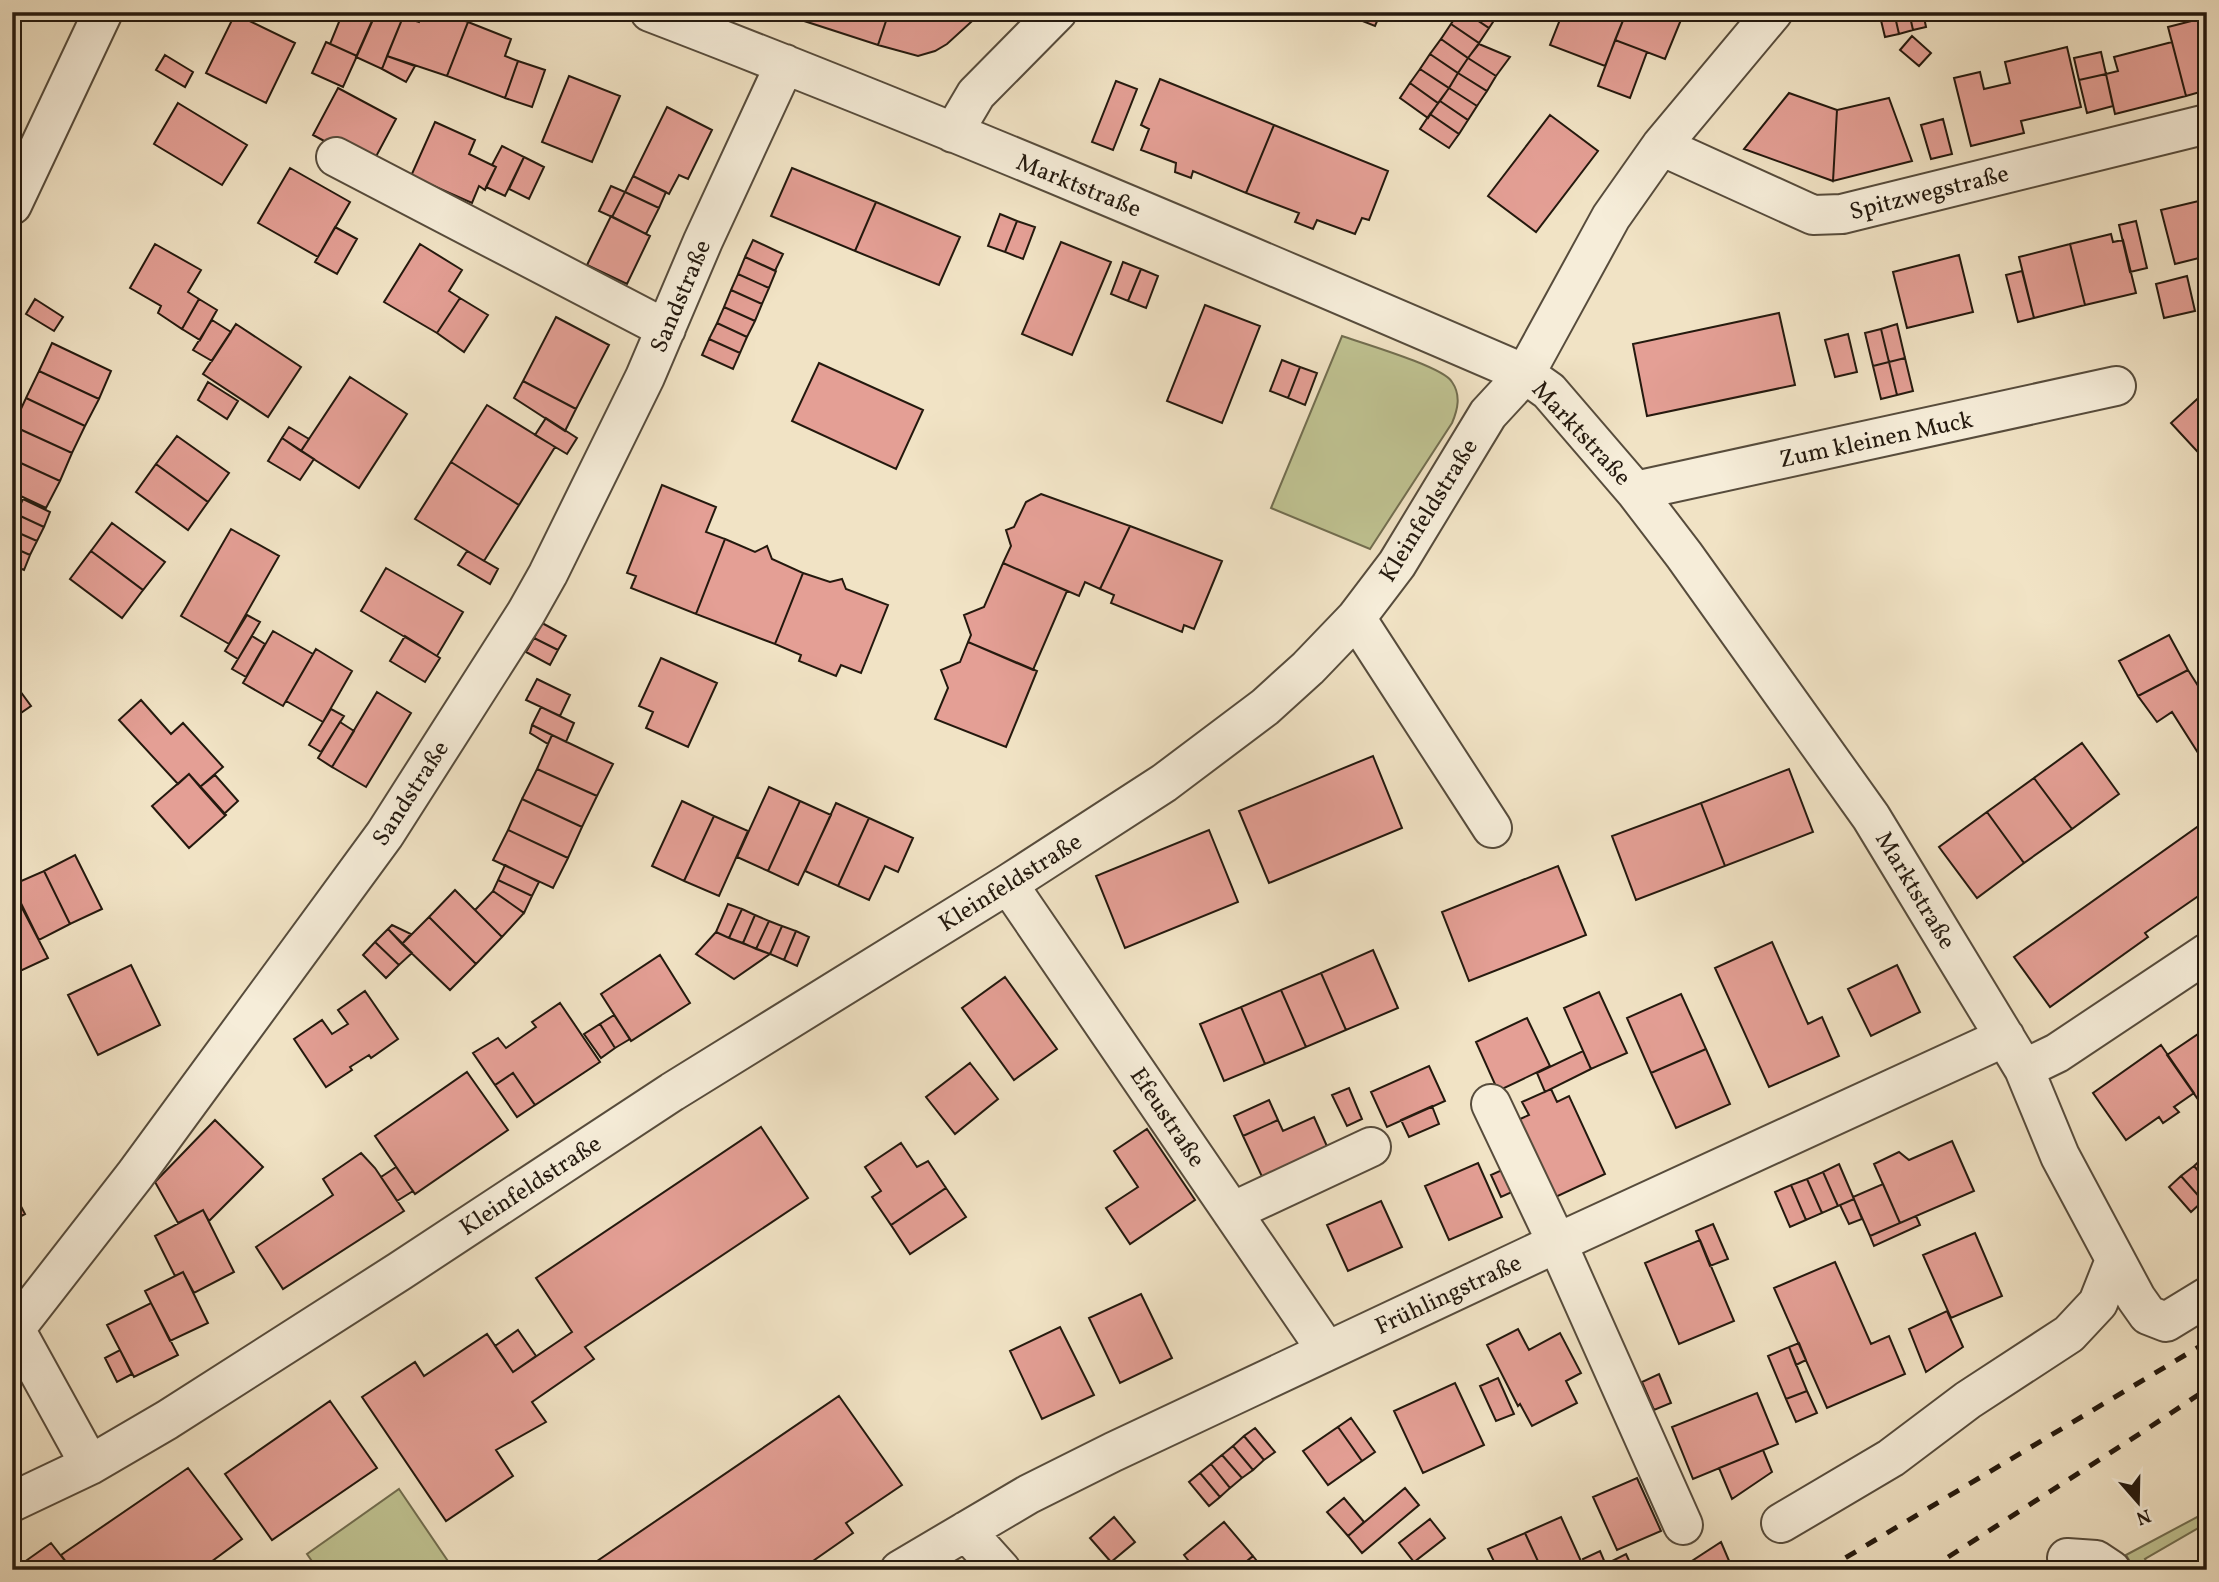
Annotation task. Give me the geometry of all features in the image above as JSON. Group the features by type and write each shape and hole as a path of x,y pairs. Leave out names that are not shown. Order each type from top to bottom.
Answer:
{"street":[{"path":"12,205 103,12"},
{"name":"Marktstraße","path":"650,12 785,64 1139,209 1525,374 1549,391 1659,506 1856,776 1871,817 2015,1053 2060,1156 2136,1298 2148,1315 2166,1322 2207,1297"},
{"path":"953,133 976,94 1057,12"},
{"name":"Kleinfeldstraße","path":"12,1502 90,1465 167,1420 672,1092 1008,884 1164,783 1265,707 1308,668 1356,618 1398,564 1488,414 1525,374 1611,217 1661,146 1773,12"},
{"name":"Sandstraße","path":"90,1465 15,1329 135,1174 385,834 533,601 661,341 703,241 785,64"},
{"name":"Spitzwegstraße","path":"1661,146 1813,215 1842,214 2207,124"},
{"path":"336,157 661,341"},
{"path":"377,208 661,341"},
{"name":"Zum kleinen Muck","path":"1659,506 2116,386"},
{"path":"1356,618 1492,828"},
{"name":"Efeustraße","path":"1008,884 1326,1351"},
{"name":"Frühlingstraße","path":"900,1570 1029,1494 1556,1243 2015,1053 2057,1053 2207,953"},
{"path":"1491,1104 1683,1525"},
{"path":"1232,1212 1371,1147"},
{"path":"1781,1523 1891,1458 1968,1399 2069,1334 2098,1303 2115,1260"},
{"path":"966,1531 1001,1570"},
{"path":"2067,1558 2096,1560 2112,1570"}],"green space":[{"path":"1342,336 1434,369 1452,382 1458,397 1452,423 1370,549 1271,508"},
{"path":"399,1489 454,1570 318,1570 307,1554"},
{"path":"2199,1516 2207,1516 2207,1523 2145,1559 2151,1570 2135,1570 2126,1555"}],"building":[{"path":"343,12 376,13 357,56 330,44"},
{"path":"376,12 392,12 403,17 382,69 356,57"},
{"path":"422,12 442,12 468,22 447,76 387,56 403,17 419,22"},
{"path":"797,12 889,12 878,45 795,18"},
{"path":"889,12 982,12 947,44 918,56 878,45"},
{"path":"1340,12 1381,12 1375,26"},
{"path":"1459,12 1465,12 1489,28 1479,43 1451,24"},
{"path":"1465,12 1497,12 1499,13 1489,28"},
{"path":"1563,12 1609,12 1624,18 1605,66 1550,45"},
{"path":"1609,12 1676,12 1683,15 1665,59 1615,40 1624,18"},
{"path":"1879,12 1894,12 1899,34 1885,37"},
{"path":"1894,12 1909,12 1913,30 1899,34"},
{"path":"1909,12 1923,12 1926,27 1913,30"},
{"path":"235,14 295,43 266,103 206,73"},
{"path":"2207,17 2207,90 2186,96 2168,27"},
{"path":"468,22 511,39 505,56 518,61 505,98 447,76"},
{"path":"1451,24 1479,43 1468,58 1441,39"},
{"path":"1912,36 1931,53 1919,66 1900,50"},
{"path":"1441,39 1468,58 1458,73 1430,54"},
{"path":"1615,40 1647,52 1630,98 1598,86"},
{"path":"326,42 357,56 343,87 312,73"},
{"path":"2172,42 2186,96 2115,114 2106,74 2118,71 2114,57"},
{"path":"1479,44 1510,57 1496,76 1468,58"},
{"path":"2067,47 2081,107 2021,121 2024,133 1971,146 1954,78 1980,72 1984,89 2010,83 2005,62"},
{"path":"2101,52 2106,74 2079,80 2074,58"},
{"path":"1430,54 1458,73 1449,88 1420,69"},
{"path":"165,55 193,72 185,87 156,70"},
{"path":"387,56 415,66 406,82 382,69"},
{"path":"1468,58 1496,76 1487,91 1458,73"},
{"path":"518,61 545,70 532,107 505,98"},
{"path":"1420,69 1449,88 1438,103 1410,83"},
{"path":"1458,73 1487,91 1477,106 1449,88"},
{"path":"2106,74 2113,106 2087,113 2079,80"},
{"path":"569,76 620,96 592,162 542,142"},
{"path":"1160,79 1274,125 1246,193 1193,171 1191,178 1175,172 1176,163 1141,150 1149,129 1141,125"},
{"path":"1116,81 1137,89 1113,150 1092,142"},
{"path":"1410,83 1438,103 1428,118 1400,98"},
{"path":"338,88 396,119 371,166 313,135"},
{"path":"1449,88 1477,106 1468,120 1440,101"},
{"path":"1789,93 1837,110 1833,181 1744,149"},
{"path":"1889,98 1912,161 1833,181 1837,110"},
{"path":"1440,101 1468,120 1459,134 1430,114"},
{"path":"178,103 247,145 222,185 154,144"},
{"path":"667,107 712,130 688,179 679,175 669,194 633,176"},
{"path":"1430,114 1459,134 1449,148 1420,129"},
{"path":"1550,115 1598,151 1536,232 1488,196"},
{"path":"1943,119 1952,154 1931,159 1921,125"},
{"path":"435,122 475,140 469,154 496,167 485,190 479,186 472,203 411,176"},
{"path":"1274,125 1388,171 1369,220 1362,218 1355,234 1317,220 1313,229 1295,222 1299,213 1246,193"},
{"path":"502,146 524,157 505,196 486,187 496,167 492,165"},
{"path":"524,157 544,167 529,199 509,189"},
{"path":"290,168 350,202 318,257 258,223"},
{"path":"792,168 876,202 855,251 771,216"},
{"path":"633,176 666,192 659,208 625,192"},
{"path":"611,186 625,192 612,217 599,211"},
{"path":"625,192 659,208 646,234 612,217"},
{"path":"2207,199 2207,256 2175,264 2161,210"},
{"path":"876,202 960,237 939,285 855,251"},
{"path":"1000,214 1017,221 1005,252 988,246"},
{"path":"611,216 650,236 627,284 587,265"},
{"path":"1017,221 1035,227 1023,259 1005,252"},
{"path":"2136,221 2147,268 2130,272 2119,225"},
{"path":"335,227 357,239 337,274 315,262"},
{"path":"2111,234 2113,242 2123,240 2136,293 2085,305 2070,244"},
{"path":"753,240 783,254 775,271 745,257"},
{"path":"1061,242 1111,262 1072,355 1022,334"},
{"path":"155,244 201,270 188,292 199,299 182,329 158,313 161,306 130,288"},
{"path":"420,244 462,270 449,291 460,298 437,333 384,302"},
{"path":"2070,244 2085,305 2034,318 2019,257"},
{"path":"1959,255 1973,312 1907,328 1893,272"},
{"path":"745,257 776,271 769,288 738,274"},
{"path":"1123,262 1141,269 1128,301 1111,294"},
{"path":"1141,269 1158,276 1146,308 1128,301"},
{"path":"2022,271 2034,318 2018,322 2006,275"},
{"path":"738,274 769,288 762,304 731,290"},
{"path":"2187,276 2195,311 2164,318 2156,284"},
{"path":"731,290 762,304 755,321 724,307"},
{"path":"460,298 488,315 464,352 437,333"},
{"path":"35,299 63,317 54,331 26,314"},
{"path":"199,299 217,310 200,340 182,329"},
{"path":"1205,305 1260,326 1222,423 1167,401"},
{"path":"724,307 755,321 747,337 717,323"},
{"path":"1779,313 1795,385 1647,416 1633,344"},
{"path":"556,317 609,345 576,409 523,381"},
{"path":"212,320 231,332 212,361 193,350"},
{"path":"717,323 747,337 740,353 709,339"},
{"path":"236,324 301,367 268,417 203,374"},
{"path":"1897,324 1905,358 1889,362 1881,329"},
{"path":"1881,329 1889,362 1873,366 1865,333"},
{"path":"1848,334 1857,372 1835,377 1825,340"},
{"path":"709,339 740,353 733,369 702,355"},
{"path":"52,343 111,371 99,399 39,371"},
{"path":"1905,358 1913,391 1897,395 1889,362"},
{"path":"1282,360 1300,367 1288,398 1270,391"},
{"path":"1889,362 1897,395 1881,399 1873,366"},
{"path":"819,363 923,410 896,469 792,421"},
{"path":"1300,367 1317,373 1305,405 1288,398"},
{"path":"39,371 99,399 85,426 26,398"},
{"path":"350,377 407,414 359,488 301,451"},
{"path":"523,381 576,409 565,431 514,398"},
{"path":"208,382 238,401 227,419 198,400"},
{"path":"2207,390 2207,462 2171,423"},
{"path":"26,398 85,426 72,453 13,426"},
{"path":"487,405 555,447 519,505 451,462"},
{"path":"546,418 577,438 567,454 535,435"},
{"path":"13,426 72,453 60,481 12,459"},
{"path":"289,427 309,439 301,451 282,438"},
{"path":"177,436 229,473 208,502 156,464"},
{"path":"282,438 314,459 300,480 268,461"},
{"path":"12,459 60,481 46,508 12,492"},
{"path":"451,462 519,505 484,561 415,519"},
{"path":"156,464 208,502 188,530 136,492"},
{"path":"662,485 716,507 706,532 725,539 696,614 631,588 636,576 627,573"},
{"path":"1041,494 1130,526 1100,589 1085,582 1079,596 1003,563 1011,546 1006,530 1014,527 1026,502"},
{"path":"23,499 50,512 44,527 16,514"},
{"path":"16,514 44,527 37,541 12,530"},
{"path":"112,523 165,562 143,590 91,551"},
{"path":"1130,526 1222,561 1194,629 1184,625 1182,632 1111,603 1114,595 1100,589"},
{"path":"231,529 279,556 229,644 181,616"},
{"path":"12,530 37,541 30,555 12,547"},
{"path":"725,539 755,552 767,546 772,559 803,573 775,644 696,614"},
{"path":"12,547 30,555 24,570 12,565"},
{"path":"91,551 143,590 122,618 70,579"},
{"path":"467,551 498,569 490,584 458,565"},
{"path":"1003,563 1067,591 1033,670 968,642 971,635 964,615 984,607"},
{"path":"386,568 463,612 437,656 361,611"},
{"path":"803,573 830,582 842,579 846,589 888,605 861,673 841,665 836,676 799,661 801,655 775,644"},
{"path":"247,615 260,622 238,659 225,651"},
{"path":"542,623 566,636 558,650 534,638"},
{"path":"273,631 313,654 283,706 243,683"},
{"path":"2169,635 2188,670 2138,696 2119,661"},
{"path":"252,636 265,644 246,677 232,669"},
{"path":"405,636 440,658 425,682 390,661"},
{"path":"534,638 558,650 550,665 526,652"},
{"path":"968,642 1037,671 1006,747 935,719 948,688 941,670 960,662"},
{"path":"316,649 352,671 323,722 286,701"},
{"path":"661,658 717,683 688,747 646,728 653,712 639,706"},
{"path":"2188,670 2207,700 2207,767 2172,712 2157,722 2138,696"},
{"path":"537,679 570,695 560,716 526,700"},
{"path":"12,680 31,706 12,719"},
{"path":"377,692 411,713 366,787 332,767"},
{"path":"141,700 171,734 183,723 223,767 200,787 189,774 178,784 119,720"},
{"path":"541,707 574,723 566,742 532,725"},
{"path":"331,709 344,716 321,752 309,745"},
{"path":"340,722 354,731 332,767 318,758"},
{"path":"532,725 552,735 548,744 530,733"},
{"path":"552,735 613,764 597,796 537,769"},
{"path":"2082,743 2119,794 2072,829 2034,778"},
{"path":"1373,756 1402,828 1269,883 1239,811"},
{"path":"537,769 597,796 582,827 522,799"},
{"path":"1789,769 1813,832 1725,866 1701,803"},
{"path":"189,774 226,815 189,848 152,806"},
{"path":"215,775 238,801 224,814 200,787"},
{"path":"2034,778 2072,829 2024,863 1987,812"},
{"path":"769,787 800,801 768,871 737,857"},
{"path":"522,799 582,827 568,858 508,830"},
{"path":"682,801 714,816 684,881 652,866"},
{"path":"800,801 831,815 798,885 768,871"},
{"path":"836,803 869,818 838,886 805,871"},
{"path":"1701,803 1725,866 1636,900 1612,836"},
{"path":"1987,812 2024,863 1977,898 1939,847"},
{"path":"714,816 748,831 719,896 684,881"},
{"path":"869,818 913,838 898,872 885,866 869,900 838,886"},
{"path":"2207,820 2207,890 2145,933 2148,937 2050,1007 2014,957"},
{"path":"508,830 568,858 553,888 493,860"},
{"path":"1209,830 1238,902 1125,948 1096,876"},
{"path":"75,855 102,909 70,924 44,871"},
{"path":"505,865 539,882 532,896 498,880"},
{"path":"1558,866 1586,935 1469,981 1442,912"},
{"path":"44,871 70,924 39,940 12,885"},
{"path":"498,880 532,896 524,913 493,891"},
{"path":"455,890 502,937 476,964 429,917"},
{"path":"493,891 524,913 502,937 475,910"},
{"path":"20,904 48,958 18,972 12,960 12,908"},
{"path":"728,904 742,909 729,938 716,932"},
{"path":"742,909 755,915 743,943 729,938"},
{"path":"755,915 769,921 756,949 743,943"},
{"path":"429,917 476,964 450,990 402,944"},
{"path":"769,921 782,926 770,954 756,949"},
{"path":"392,925 411,934 402,944 388,929"},
{"path":"782,926 796,931 784,960 770,954"},
{"path":"388,929 412,953 399,965 375,942"},
{"path":"796,931 809,937 797,966 784,960"},
{"path":"716,932 770,954 734,979 696,954"},
{"path":"375,942 399,965 386,978 363,955"},
{"path":"1772,942 1808,1024 1822,1017 1839,1056 1769,1087 1715,968"},
{"path":"1373,950 1398,1008 1346,1030 1321,973"},
{"path":"660,955 690,1003 631,1041 601,994"},
{"path":"131,965 160,1025 98,1055 68,995"},
{"path":"1897,965 1920,1012 1871,1036 1848,989"},
{"path":"1321,973 1346,1030 1306,1047 1281,990"},
{"path":"1005,977 1057,1049 1014,1080 962,1008"},
{"path":"1281,990 1306,1047 1265,1064 1241,1007"},
{"path":"365,991 398,1039 371,1058 369,1055 350,1067 352,1070 326,1087 294,1039 322,1020 332,1034 348,1024 338,1010"},
{"path":"1599,992 1627,1053 1591,1069 1564,1008"},
{"path":"1681,994 1706,1049 1651,1073 1627,1018"},
{"path":"560,1003 600,1062 535,1105 513,1073 495,1085 473,1053 498,1038 506,1048 536,1027 532,1022"},
{"path":"1241,1007 1265,1064 1224,1081 1200,1024"},
{"path":"614,1015 630,1039 615,1048 600,1024"},
{"path":"1527,1018 1550,1066 1498,1091 1476,1042"},
{"path":"600,1024 615,1048 601,1058 584,1034"},
{"path":"2207,1028 2207,1106 2204,1108 2167,1055"},
{"path":"2161,1045 2194,1093 2174,1107 2179,1112 2163,1123 2159,1117 2126,1140 2093,1093"},
{"path":"1706,1049 1730,1104 1676,1128 1651,1073"},
{"path":"1583,1051 1591,1069 1545,1092 1537,1073"},
{"path":"970,1063 998,1099 955,1134 926,1097"},
{"path":"1429,1066 1445,1101 1387,1127 1371,1092"},
{"path":"467,1072 508,1130 415,1194 375,1136"},
{"path":"513,1073 535,1105 517,1117 495,1085"},
{"path":"1349,1088 1362,1119 1347,1126 1332,1095"},
{"path":"1551,1089 1557,1102 1569,1096 1605,1174 1547,1201 1511,1123 1529,1115 1522,1102"},
{"path":"1269,1100 1278,1120 1243,1136 1234,1116"},
{"path":"1432,1106 1439,1124 1409,1137 1401,1120"},
{"path":"1314,1117 1330,1153 1265,1183 1243,1136 1278,1120 1283,1131"},
{"path":"215,1120 263,1167 209,1221 203,1210 178,1223 155,1182"},
{"path":"761,1127 808,1198 585,1347 594,1359 532,1402 546,1422 496,1450 513,1476 446,1521 362,1397 415,1362 424,1376 487,1334 513,1372 572,1332 536,1278"},
{"path":"1147,1129 1195,1200 1130,1244 1106,1208 1138,1187 1114,1151"},
{"path":"1952,1141 1974,1191 1900,1223 1874,1164 1899,1152 1909,1160"},
{"path":"901,1143 917,1167 928,1161 946,1188 891,1225 872,1197 881,1191 865,1167"},
{"path":"361,1153 375,1168 404,1211 283,1289 256,1247 333,1195 323,1179"},
{"path":"2206,1155 2207,1157 2207,1181 2194,1166"},
{"path":"1478,1163 1502,1217 1449,1240 1425,1186"},
{"path":"1839,1164 1854,1199 1838,1206 1823,1172"},
{"path":"1513,1165 1523,1187 1501,1197 1491,1175"},
{"path":"2194,1166 2207,1181 2207,1198 2203,1201 2181,1176"},
{"path":"396,1167 413,1191 397,1201 381,1177"},
{"path":"1823,1172 1838,1206 1822,1213 1807,1179"},
{"path":"2181,1176 2203,1201 2191,1212 2169,1187"},
{"path":"1807,1179 1822,1213 1806,1220 1791,1185"},
{"path":"1883,1184 1900,1223 1870,1236 1853,1197"},
{"path":"1791,1185 1806,1220 1790,1227 1775,1192"},
{"path":"946,1188 966,1217 910,1254 891,1225"},
{"path":"12,1189 25,1214 12,1221"},
{"path":"1854,1199 1862,1219 1849,1224 1840,1205"},
{"path":"1381,1201 1402,1247 1348,1271 1327,1225"},
{"path":"203,1210 234,1272 194,1293 183,1272 175,1276 155,1236"},
{"path":"1916,1216 1920,1225 1874,1246 1870,1236"},
{"path":"1713,1224 1728,1259 1710,1266 1696,1231"},
{"path":"1975,1233 2002,1296 1951,1318 1923,1255"},
{"path":"1700,1240 1734,1321 1679,1344 1645,1263"},
{"path":"1835,1262 1871,1344 1889,1336 1905,1374 1827,1408 1774,1288"},
{"path":"183,1272 208,1323 170,1341 145,1291"},
{"path":"1141,1294 1172,1358 1120,1383 1089,1318"},
{"path":"151,1303 178,1355 134,1377 107,1325"},
{"path":"1947,1311 1963,1347 1926,1372 1909,1329"},
{"path":"1060,1327 1094,1395 1042,1419 1010,1351"},
{"path":"1518,1329 1529,1350 1560,1333 1581,1373 1566,1381 1577,1403 1532,1426 1520,1404 1518,1406 1487,1345"},
{"path":"518,1330 536,1356 513,1372 495,1346"},
{"path":"1799,1343 1806,1360 1796,1365 1789,1347"},
{"path":"1789,1347 1807,1391 1786,1399 1768,1356"},
{"path":"120,1350 132,1374 117,1382 105,1358"},
{"path":"1659,1374 1671,1403 1654,1410 1642,1382"},
{"path":"1498,1378 1514,1414 1496,1421 1480,1386"},
{"path":"1455,1383 1484,1445 1423,1473 1394,1411"},
{"path":"1807,1391 1817,1413 1796,1422 1786,1399"},
{"path":"1757,1393 1778,1444 1693,1479 1672,1427"},
{"path":"839,1396 902,1485 846,1523 853,1533 800,1570 584,1570"},
{"path":"330,1401 377,1468 272,1540 225,1474"},
{"path":"1351,1418 1375,1452 1362,1461 1338,1427"},
{"path":"1338,1427 1362,1461 1328,1485 1303,1451"},
{"path":"1255,1428 1275,1452 1264,1460 1244,1436"},
{"path":"1244,1436 1264,1460 1253,1470 1233,1446"},
{"path":"1233,1446 1253,1470 1242,1478 1222,1455"},
{"path":"1763,1450 1772,1472 1732,1499 1719,1468"},
{"path":"1222,1455 1242,1478 1230,1488 1211,1464"},
{"path":"1211,1464 1230,1488 1220,1497 1200,1473"},
{"path":"188,1468 242,1539 200,1570 72,1570 61,1555"},
{"path":"1200,1473 1220,1497 1209,1506 1189,1482"},
{"path":"1637,1478 1661,1531 1617,1550 1593,1497"},
{"path":"1405,1488 1419,1505 1362,1553 1348,1536"},
{"path":"1344,1498 1364,1522 1348,1536 1327,1512"},
{"path":"1114,1517 1135,1542 1111,1562 1090,1538"},
{"path":"1561,1517 1585,1570 1542,1570 1525,1533"},
{"path":"1430,1519 1445,1538 1414,1562 1399,1543"},
{"path":"1224,1522 1253,1556 1236,1570 1196,1570 1184,1555"},
{"path":"1525,1533 1542,1570 1498,1570 1488,1549"},
{"path":"1721,1542 1733,1570 1678,1570"},
{"path":"51,1543 72,1570 13,1570"},
{"path":"1600,1551 1608,1570 1588,1570 1583,1559"},
{"path":"1626,1554 1632,1567 1628,1570 1609,1570 1606,1564"},
{"path":"1253,1556 1264,1570 1236,1570"}],"railway":[{"path":"1825,1570 2207,1342"},
{"path":"1928,1570 2207,1389"}]}
